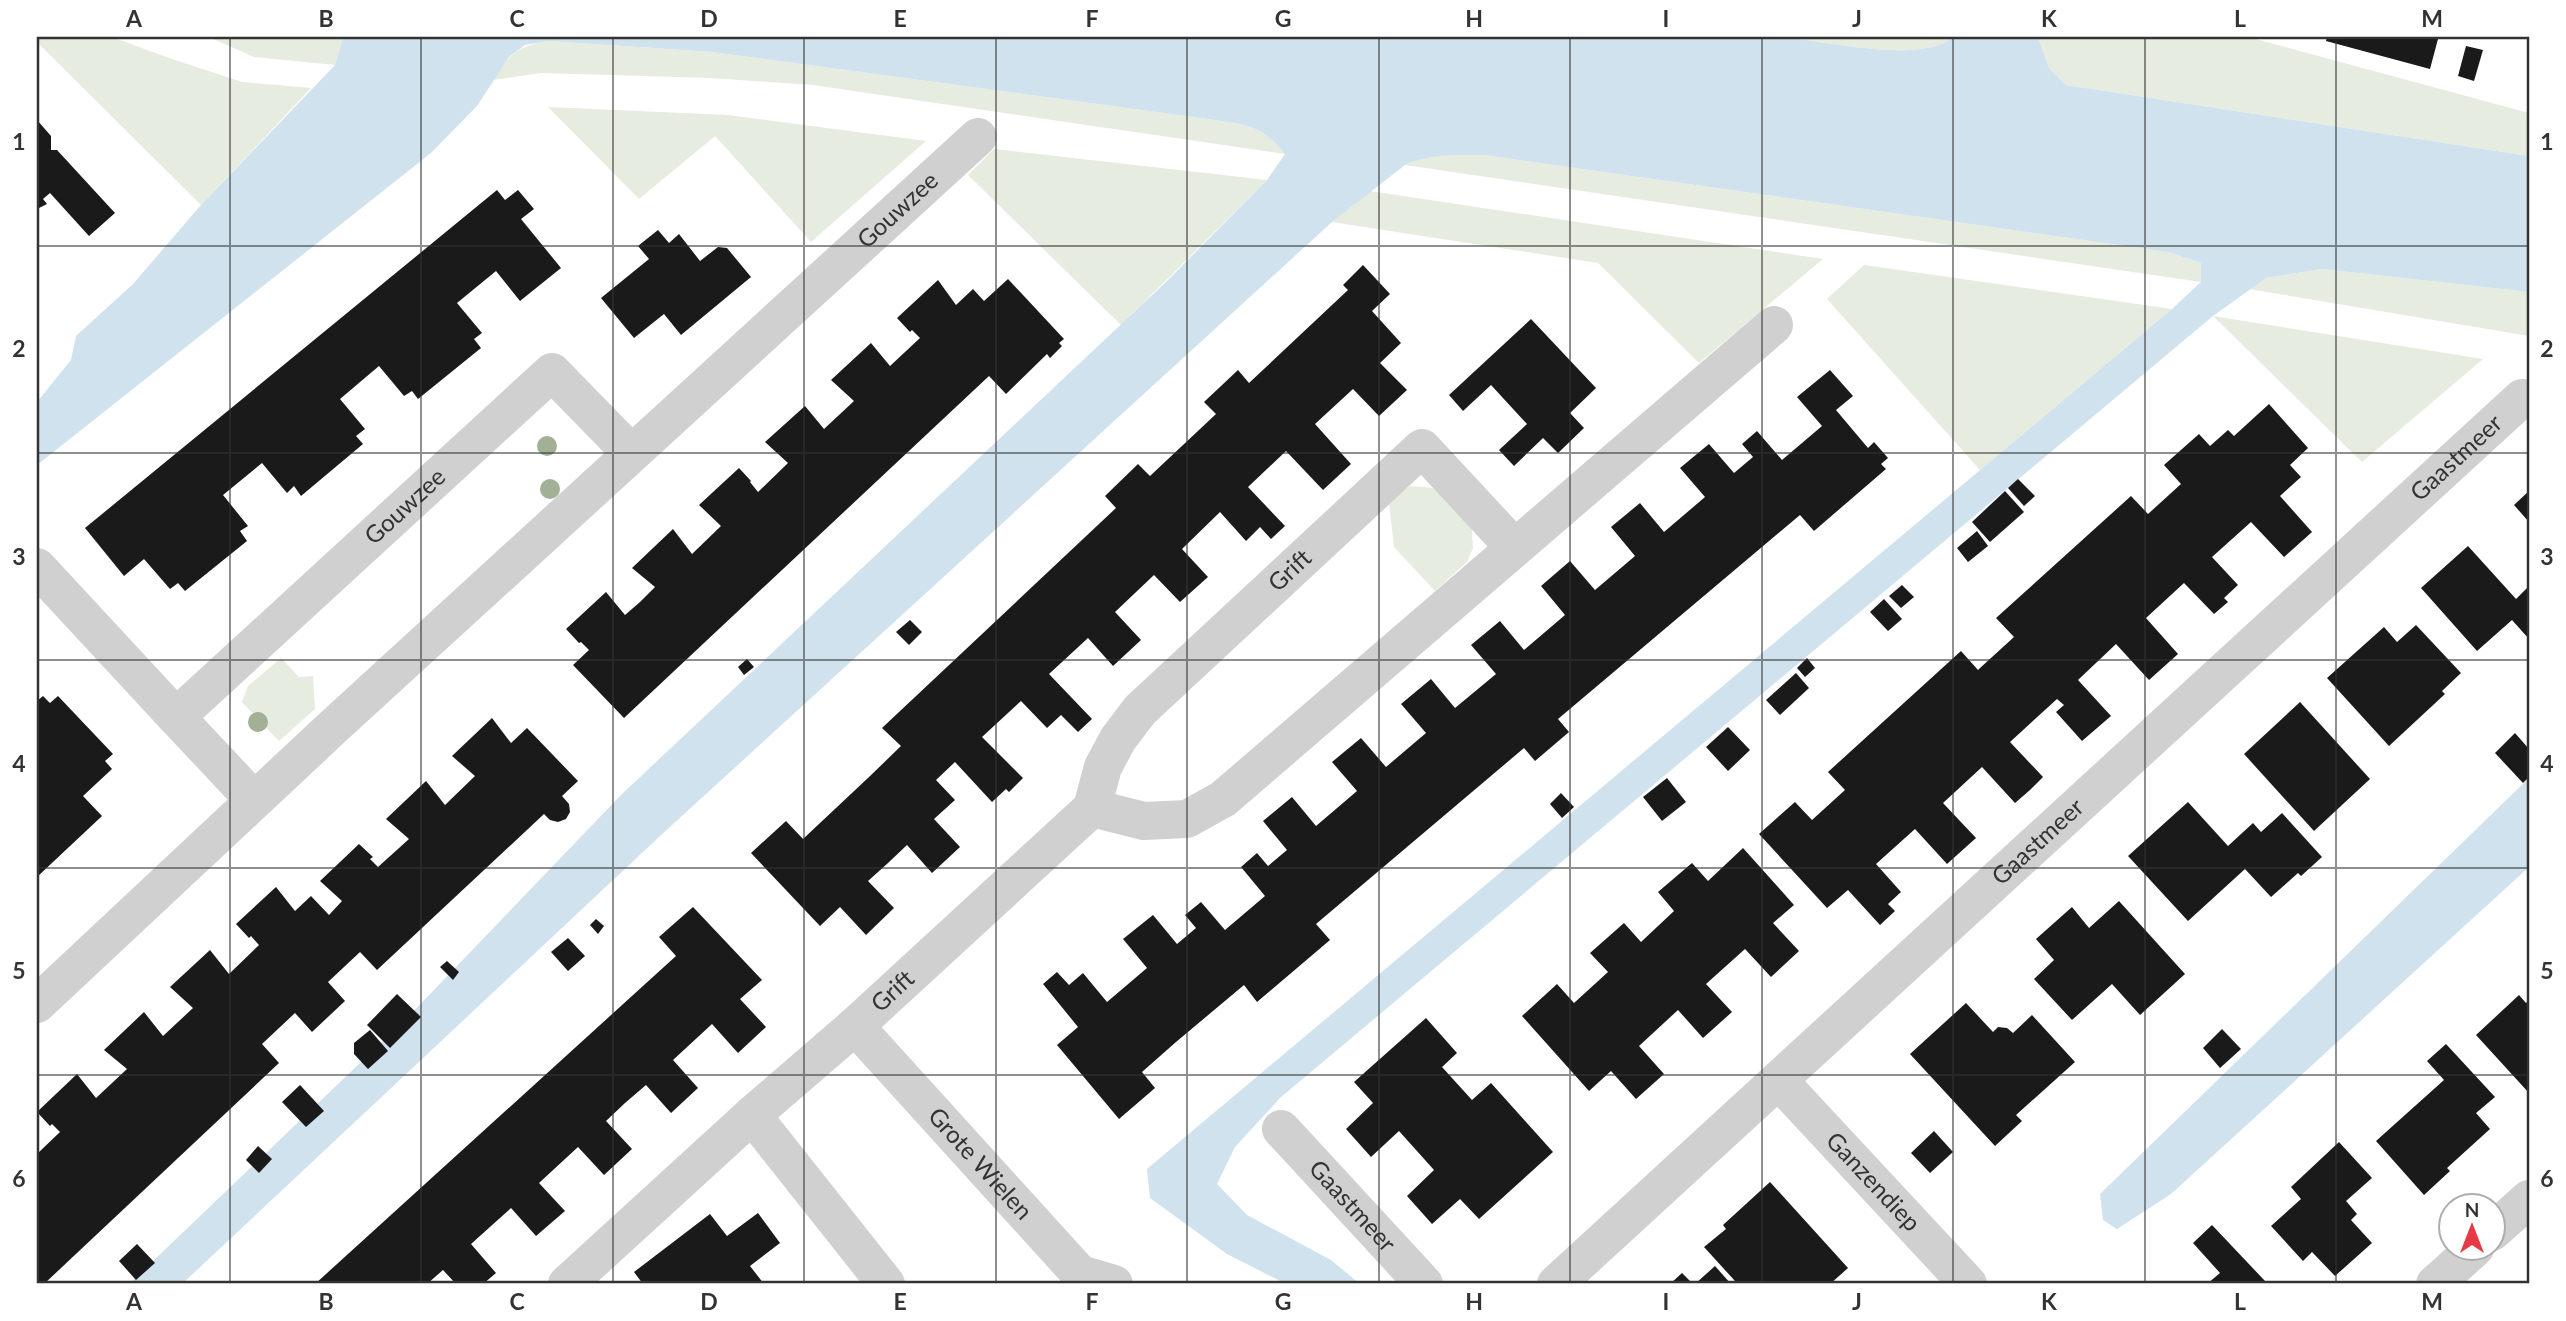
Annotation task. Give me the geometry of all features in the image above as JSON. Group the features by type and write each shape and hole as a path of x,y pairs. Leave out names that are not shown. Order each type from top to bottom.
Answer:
{"street":[{"name":"Gouwzee","path":"37,1004 254,800 978,137"},
{"path":"1092,808 1144,821 1187,820 1223,799 1774,325"},
{"name":"Gouwzee","path":"176,718 552,372 631,453"},
{"name":"Gaastmeer","path":"1556,1284 2522,398"},
{"name":"Grift","path":"567,1284 752,1115 855,1026 1092,808 1103,767 1118,739 1140,710 1422,448 1514,547"},
{"path":"37,567 254,800"},
{"name":"Grote Wielen","path":"855,1026 1088,1281"},
{"name":"Ganzendiep","path":"1779,1081 1968,1284"},
{"path":"752,1115 886,1284"},
{"name":"Gaastmeer","path":"1281,1129 1424,1284"},
{"path":"2506,1220 2529,1199"},
{"path":"2435,1284 2459,1262"}],"shaded area":[{"path":"37,37 112,37 242,82 311,88 201,205 37,42"},
{"path":"209,37 343,37 335,65 254,57"},
{"path":"1787,37 1953,37 1940,45 1899,50"},
{"path":"2038,37 2248,37 2529,113 2529,156 2066,85 2049,68"},
{"path":"549,41 712,52 1215,120 1254,128 1269,137 1285,154 813,85 711,78 541,73 493,80 516,52"},
{"path":"548,107 728,115 926,141 811,242 715,136 639,199"},
{"path":"994,149 1267,180 1121,325 968,175"},
{"path":"1443,155 1484,155 2168,252 2201,263 2201,282 1405,165 1418,159"},
{"path":"1370,191 1823,259 1699,363 1598,263 1332,222"},
{"path":"1864,265 2172,309 1980,470 1827,299"},
{"path":"2322,269 2529,292 2529,336 2249,289 2266,278"},
{"path":"2213,316 2483,359 2362,462"},
{"path":"1410,486 1434,488 1464,511 1472,530 1473,548 1467,562 1435,591 1394,547 1389,502"},
{"path":"281,658 299,677 313,676 315,709 279,741 242,702 248,686"}],"water":[{"path":"343,37 1787,37 1898,50 1939,45 1953,37 2038,37 2049,68 2066,85 2529,156 2529,292 2322,269 2266,278 2213,316 1281,1097 1235,1147 1217,1184 1247,1215 1331,1260 1360,1284 1286,1284 1227,1254 1150,1198 1147,1169 2201,282 2201,263 2168,252 1484,155 1453,155 1414,161 1405,165 1332,222 660,836 182,1284 129,1284 408,1017 621,795 1166,282 1267,180 1285,154 1269,137 1254,128 1215,120 712,52 549,41 525,45 509,57 477,106 431,153 37,465 37,402 71,360 76,336 133,284 201,205 335,65"},
{"path":"2529,778 2529,867 2171,1194 2117,1229 2103,1220 2100,1194"}],"building":[{"path":"2327,37 2438,39 2430,69 2326,41"},
{"path":"2466,46 2483,50 2474,81 2458,76"},
{"path":"37,120 51,136 51,150 57,150 115,213 89,236 50,193 43,199 47,204 37,209"},
{"path":"497,190 505,200 518,190 534,209 521,219 561,268 520,301 496,271 457,303 482,333 474,339 481,348 418,399 412,391 404,396 379,366 340,399 365,429 356,436 363,444 301,496 294,486 287,493 262,463 223,495 248,526 240,531 247,541 185,591 178,583 170,589 144,559 124,576 85,528"},
{"path":"658,230 669,243 679,234 700,261 718,247 727,248 751,277 681,335 664,314 634,338 601,298 649,259 638,246"},
{"path":"1363,265 1390,294 1372,311 1401,343 1380,363 1407,390 1379,416 1353,389 1315,424 1351,464 1323,490 1286,451 1248,487 1285,526 1271,539 1260,527 1246,541 1220,512 1182,549 1208,577 1180,602 1154,575 1115,612 1141,640 1113,666 1088,638 1049,674 1092,719 1078,732 1061,715 1047,728 1021,701 982,737 1023,778 1009,792 1006,789 992,802 955,762 936,780 955,800 934,819 960,847 932,873 907,845 868,881 894,908 866,935 840,907 820,926 751,853 786,821 803,839 869,777 901,746 882,728 1116,508 1105,496 1138,464 1150,476 1216,414 1204,402 1238,370 1249,383 1348,290 1343,285"},
{"path":"1008,279 1064,339 1059,343 1062,346 1050,358 1047,354 1006,394 989,376 624,718 573,665 589,650 566,629 606,592 625,615 640,602 655,587 632,568 673,529 692,554 721,526 699,505 739,468 758,492 788,463 765,442 805,406 824,429 854,401 831,380 871,343 890,366 920,338 897,318 938,280 956,305 973,289 984,301"},
{"path":"1531,319 1596,388 1570,413 1584,428 1558,453 1543,438 1514,466 1499,450 1527,424 1491,385 1463,411 1449,395"},
{"path":"1830,370 1853,396 1836,410 1868,448 1874,442 1888,458 1881,464 1886,469 1814,531 1800,515 1558,719 1569,732 1535,761 1524,748 1316,924 1330,940 1257,1002 1244,985 1176,1042 1142,1072 1155,1088 1119,1119 1057,1045 1078,1027 1043,984 1057,972 1069,985 1083,973 1107,1002 1147,968 1123,939 1153,915 1177,944 1196,928 1185,915 1201,902 1225,930 1265,896 1241,867 1257,853 1268,866 1287,850 1263,821 1292,797 1316,826 1357,791 1332,762 1361,738 1386,767 1426,733 1401,704 1431,679 1455,708 1496,674 1471,645 1500,621 1524,650 1565,615 1541,586 1570,561 1595,590 1635,556 1611,527 1640,503 1664,532 1705,497 1680,468 1709,444 1734,473 1753,457 1742,444 1757,431 1782,460 1822,426 1797,397"},
{"path":"2269,404 2308,448 2290,465 2301,477 2280,496 2312,532 2284,557 2251,522 2212,557 2238,585 2224,598 2228,602 2214,614 2184,583 2146,618 2178,654 2149,680 2116,644 2078,680 2111,716 2082,741 2056,712 2064,705 2057,699 2010,742 2043,777 2030,790 2015,803 1982,767 1943,803 1976,838 1947,864 1915,829 1876,864 1901,892 1888,904 1895,911 1880,925 1848,890 1827,908 1759,834 1795,802 1812,820 1845,790 1828,772 1961,651 1978,670 2014,637 1996,618 2131,496 2148,514 2181,484 2164,465 2199,434 2210,446 2228,430 2234,436"},
{"path":"2018,479 2035,496 2024,506 2008,488"},
{"path":"2005,491 2024,512 1990,542 1972,522"},
{"path":"2529,491 2529,522 2514,505"},
{"path":"1977,531 1988,546 1968,562 1957,548"},
{"path":"2468,546 2516,599 2529,586 2529,639 2512,620 2477,651 2421,588"},
{"path":"1902,585 1914,597 1901,608 1889,596"},
{"path":"1884,599 1902,619 1888,631 1870,612"},
{"path":"910,620 922,632 909,645 896,632"},
{"path":"2416,625 2461,673 2442,691 2445,694 2389,746 2327,678 2384,627 2397,642"},
{"path":"1807,658 1815,668 1805,677 1797,668"},
{"path":"747,659 754,667 744,675 738,667"},
{"path":"1796,673 1809,688 1780,715 1766,700"},
{"path":"43,696 50,703 58,696 113,754 105,761 112,769 83,796 102,816 37,877 37,701"},
{"path":"2300,702 2370,779 2314,831 2244,754"},
{"path":"492,718 511,743 527,728 578,781 562,796 569,804 570,812 566,819 558,822 550,820 544,814 377,970 360,952 328,982 345,1001 312,1032 295,1013 262,1044 279,1063 44,1284 37,1284 37,1154 60,1132 37,1112 77,1074 96,1098 127,1069 104,1050 144,1012 163,1036 193,1008 170,987 210,950 229,974 259,945 236,924 276,887 295,911 311,896 329,915 342,901 320,881 359,844 373,857 370,859 378,867 409,839 386,819 426,781 445,805 475,776 452,756"},
{"path":"1728,727 1750,750 1728,771 1706,747"},
{"path":"2515,733 2529,749 2529,777 2523,783 2495,753"},
{"path":"1667,778 1686,802 1662,821 1643,797"},
{"path":"1561,793 1574,807 1562,818 1550,804"},
{"path":"2188,802 2228,846 2253,823 2261,832 2282,813 2322,857 2301,876 2298,873 2271,897 2245,869 2188,921 2128,856"},
{"path":"1743,848 1794,905 1773,923 1799,951 1771,977 1745,949 1706,984 1732,1012 1703,1038 1678,1010 1639,1046 1664,1074 1636,1099 1611,1071 1589,1091 1522,1016 1557,984 1574,1003 1608,972 1590,953 1624,923 1641,942 1674,911 1658,892 1692,863 1708,881"},
{"path":"2119,901 2185,974 2140,1015 2112,984 2072,1020 2034,979 2054,960 2036,939 2072,907 2089,928"},
{"path":"693,907 762,980 740,999 766,1027 738,1053 712,1024 673,1060 698,1088 671,1113 646,1085 625,1103 606,1121 632,1149 604,1175 578,1147 539,1183 565,1211 536,1236 511,1208 471,1244 496,1273 483,1284 456,1284 443,1270 427,1284 315,1284 676,956 659,937"},
{"path":"596,919 604,926 598,934 590,925"},
{"path":"568,938 585,956 568,971 551,952"},
{"path":"447,961 459,972 453,980 440,967"},
{"path":"397,994 421,1017 390,1048 367,1025"},
{"path":"2519,995 2526,1003 2529,1000 2529,1093 2476,1035"},
{"path":"1966,1003 1993,1032 1998,1027 2007,1028 2013,1033 2032,1015 2075,1062 2016,1115 2022,1121 1995,1146 1910,1054"},
{"path":"1426,1018 1457,1053 1442,1067 1472,1100 1491,1083 1553,1152 1479,1219 1460,1199 1432,1224 1407,1196 1434,1170 1399,1131 1371,1157 1346,1129 1373,1103 1354,1082"},
{"path":"2222,1029 2241,1049 2220,1068 2203,1048"},
{"path":"370,1030 388,1051 368,1069 354,1054 354,1043"},
{"path":"2446,1044 2495,1097 2476,1113 2490,1129 2447,1168 2450,1171 2424,1195 2376,1141 2444,1080 2427,1061"},
{"path":"300,1085 324,1111 306,1127 282,1102"},
{"path":"1934,1131 1953,1152 1930,1173 1911,1153"},
{"path":"2339,1142 2372,1178 2346,1201 2357,1214 2351,1220 2372,1243 2335,1276 2312,1252 2303,1261 2271,1226 2301,1199 2291,1187"},
{"path":"258,1146 272,1159 259,1173 246,1160"},
{"path":"1770,1182 1848,1268 1830,1284 1732,1284 1735,1281 1704,1247 1726,1229 1723,1225"},
{"path":"758,1213 780,1243 750,1266 764,1284 643,1284 634,1272 710,1214 727,1236"},
{"path":"2212,1225 2265,1281 2261,1284 2207,1284 2220,1273 2193,1243"},
{"path":"137,1244 155,1263 136,1280 119,1261"},
{"path":"1715,1266 1731,1284 1695,1284"},
{"path":"1682,1273 1693,1284 1670,1284"}]}
